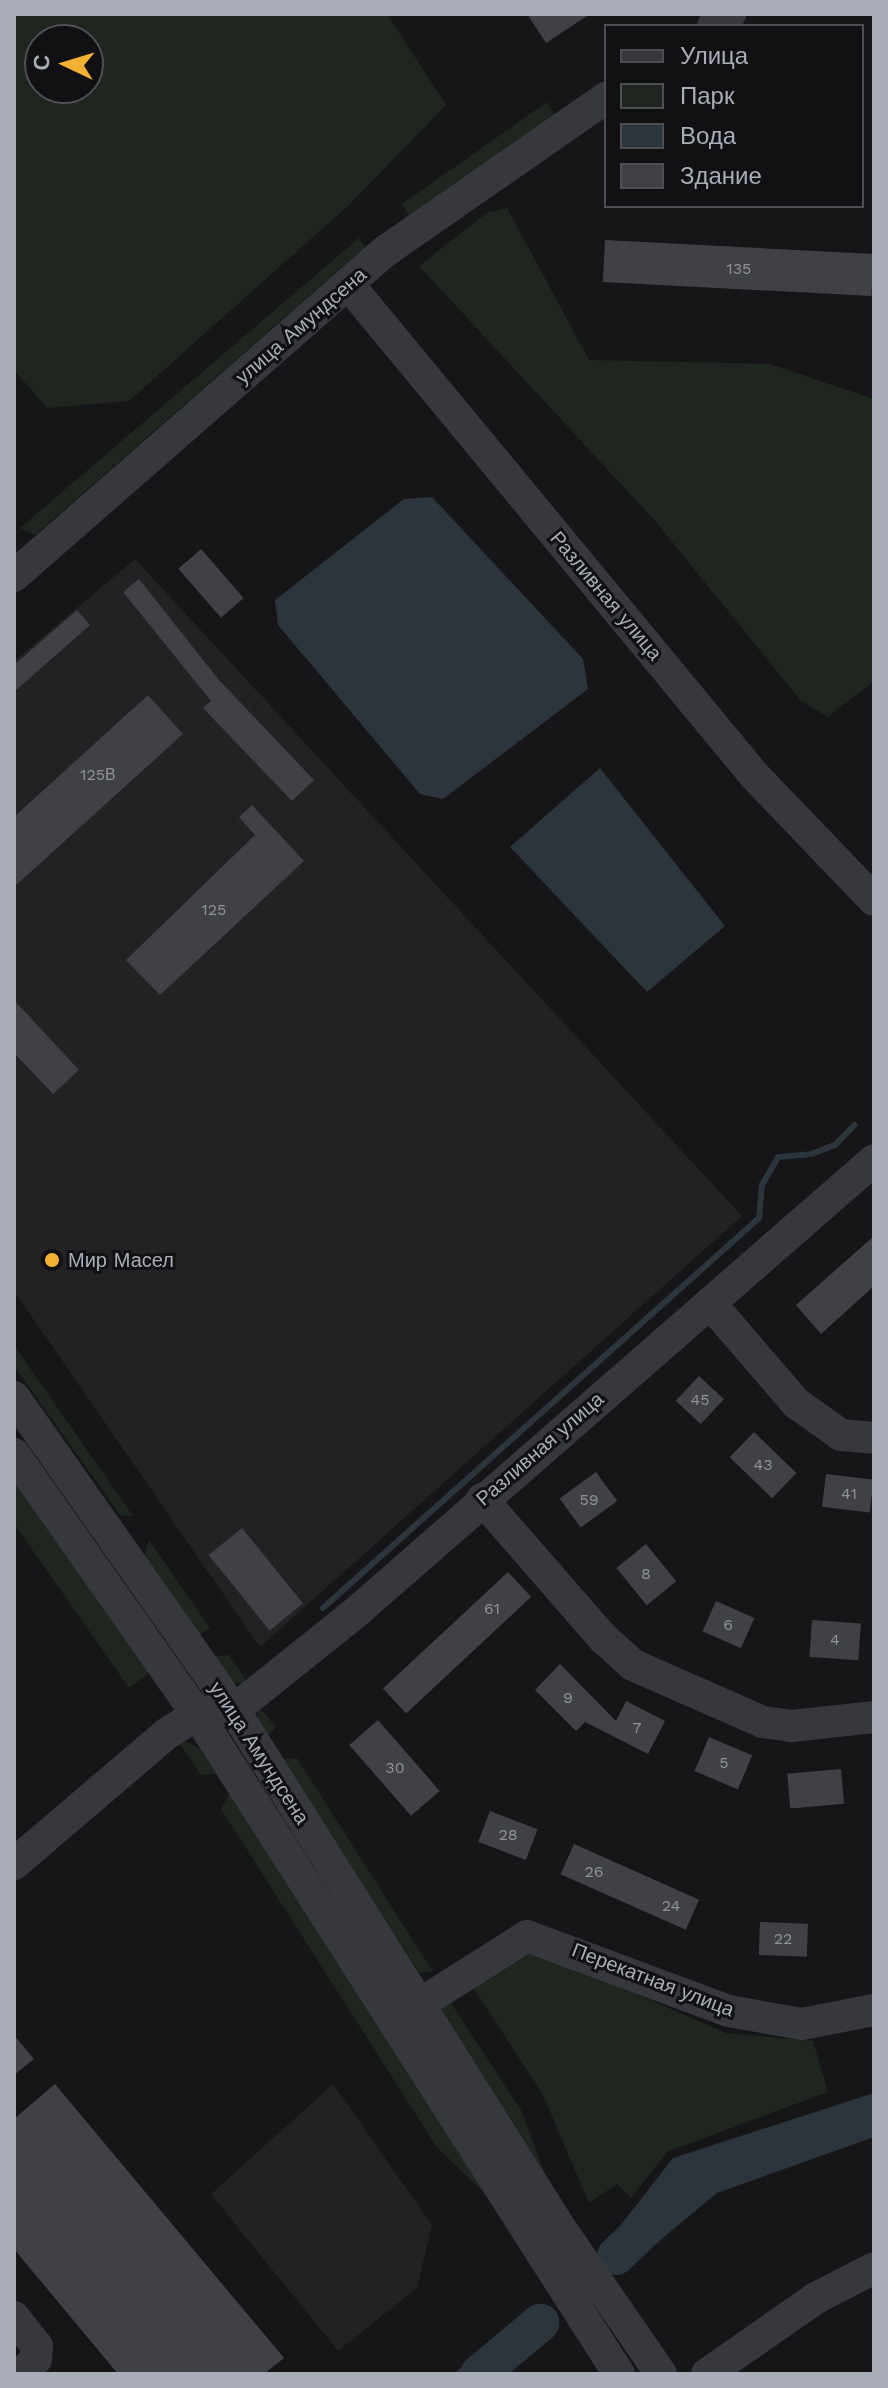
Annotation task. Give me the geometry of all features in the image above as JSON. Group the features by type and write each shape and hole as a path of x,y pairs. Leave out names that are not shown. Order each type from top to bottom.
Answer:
{"street":[{"name":"улица Амундсена","path":"14,576 422,223 604,99"},
{"name":"Разливная улица","path":"348,284 754,775 874,900"},
{"name":"Разливная улица","path":"234,1710 354,1614 482,1499 874,1160"},
{"path":"710,1303 796,1403 841,1435 874,1438"},
{"name":"улица Амундсена","path":"14,1397 234,1710 418,2005 479,2126"},
{"name":"улица Амундсена","path":"14,1454 197,1714 479,2126 550,2237 616,2367"},
{"path":"482,1499 603,1638 633,1665 763,1722 791,1726 874,1717"},
{"path":"14,1864 166,1734 197,1714 234,1710"},
{"name":"Перекатная улица","path":"418,2005 527,1936 729,2011 802,2024 874,2010"},
{"name":"улица Амундсена","path":"550,2237 641,2344 661,2374"},
{"path":"707,2374 816,2298 874,2268"},
{"path":"14,2317 37,2346 36,2359 21,2374"}],"shaded area":[{"path":"135,559 742,1216 260,1647 14,1291 14,661"},
{"path":"333,2084 432,2225 417,2288 338,2351 211,2194"}],"green space":[{"path":"14,14 387,14 446,105 349,205 129,401 47,408 14,370"},
{"path":"547,102 555,115 409,215 402,204"},
{"path":"507,208 589,360 770,364 874,399 874,681 828,717 800,700 657,523 419,266 488,212"},
{"path":"359,238 365,247 35,535 20,528"},
{"path":"14,1345 133,1516 120,1515 14,1366"},
{"path":"14,1480 149,1673 129,1688 14,1524"},
{"path":"149,1540 210,1628 200,1635 144,1556"},
{"path":"228,1655 245,1678 244,1684 231,1682 214,1656"},
{"path":"259,1707 276,1727 267,1736 257,1720"},
{"path":"185,1741 199,1748 216,1774 201,1775 180,1744"},
{"path":"297,1758 433,1972 419,1972 280,1759"},
{"path":"230,1793 487,2196 436,2146 221,1809"},
{"path":"531,1948 726,2033 813,2041 828,2092 667,2152 631,2198 617,2184 589,2203 543,2095 469,1981"},
{"path":"447,1997 521,2110 544,2172 442,2010"}],"water":[{"path":"432,497 583,659 588,689 443,799 420,794 278,625 275,600 404,499"},
{"path":"600,768 725,926 647,992 510,847"},
{"path":"874,2093 874,2137 717,2193 635,2261 613,2235 673,2158"},
{"path":"529,2315 541,2333 495,2374 453,2374"}],"building":[{"path":"527,14 590,14 546,43"},
{"path":"605,240 874,254 871,296 603,282"},
{"path":"201,549 244,598 221,618 178,569"},
{"path":"139,579 219,680 314,780 292,801 203,708 211,701 123,592"},
{"path":"77,610 90,625 14,692 14,665"},
{"path":"148,695 183,734 14,887 14,817"},
{"path":"252,805 304,861 160,995 126,960 255,835 239,817"},
{"path":"14,1000 79,1070 53,1094 14,1053"},
{"path":"874,1236 874,1286 821,1334 796,1305"},
{"path":"699,1376 724,1399 701,1424 676,1401"},
{"path":"754,1432 796,1473 772,1498 730,1457"},
{"path":"596,1472 617,1501 581,1528 560,1498"},
{"path":"826,1474 874,1480 870,1513 822,1507"},
{"path":"242,1528 303,1603 270,1630 209,1555"},
{"path":"646,1544 676,1581 647,1605 616,1568"},
{"path":"508,1572 531,1597 406,1713 383,1689"},
{"path":"716,1601 754,1618 741,1648 703,1631"},
{"path":"812,1620 861,1623 858,1660 809,1657"},
{"path":"560,1664 616,1721 626,1701 665,1721 648,1754 585,1722 576,1731 535,1690"},
{"path":"378,1720 440,1791 411,1816 349,1745"},
{"path":"709,1737 752,1755 738,1789 695,1771"},
{"path":"841,1769 844,1804 790,1809 787,1774"},
{"path":"490,1811 538,1829 526,1860 478,1842"},
{"path":"574,1844 699,1900 686,1930 561,1874"},
{"path":"760,1922 808,1924 807,1957 759,1955"},
{"path":"14,2035 34,2059 14,2075"},
{"path":"55,2084 284,2358 264,2374 118,2374 14,2249 14,2119"}],"waterway":[{"path":"323,1608 759,1218 762,1185 778,1157 811,1154 835,1145 854,1125"},
{"path":"616,2256 660,2214"},
{"path":"479,2374 540,2323"}],"place":[{"name":"Мир Масел","path":"52,1260"}]}
